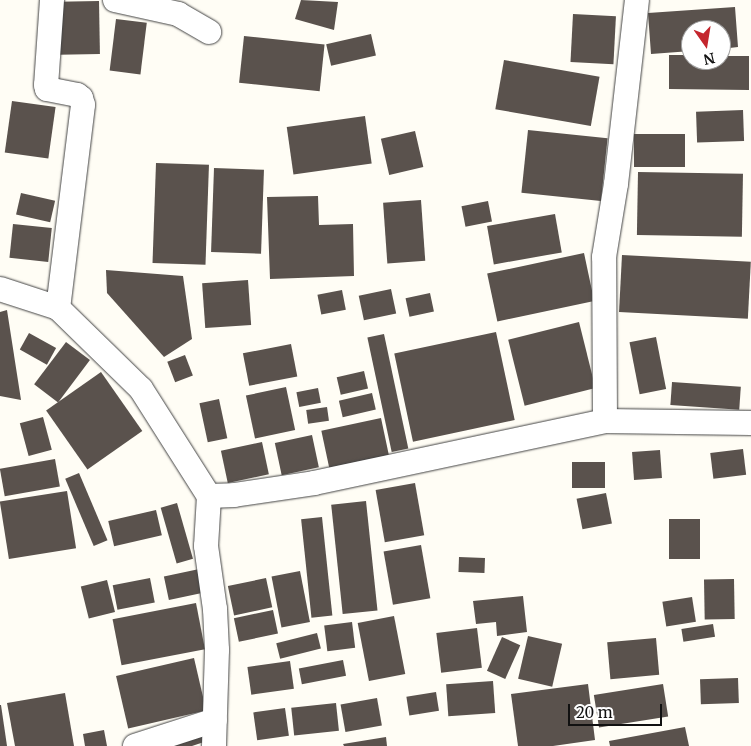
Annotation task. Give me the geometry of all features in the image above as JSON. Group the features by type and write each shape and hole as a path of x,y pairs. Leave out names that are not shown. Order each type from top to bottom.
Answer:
{"street":[{"path":"52,0 47,89 76,95 81,98 83,105 58,308"},
{"path":"115,0 178,14 209,32"},
{"path":"605,421 604,257 616,184 637,0"},
{"path":"0,289 58,308 141,389 209,496 206,546 216,609 214,746"},
{"path":"209,496 234,495 314,483 605,421 751,423"},
{"path":"135,746 215,720"}],"building":[{"path":"301,0 338,2 334,30 295,19"},
{"path":"99,1 100,54 59,55 58,2"},
{"path":"735,7 738,47 731,48 731,20 681,20 681,52 651,54 648,13"},
{"path":"573,14 616,16 613,64 570,62"},
{"path":"116,19 147,23 140,74 110,71"},
{"path":"371,34 376,55 331,66 326,44"},
{"path":"244,36 325,44 320,91 239,83"},
{"path":"669,55 681,55 681,70 731,70 731,56 749,56 749,90 669,89"},
{"path":"504,60 600,77 591,126 495,109"},
{"path":"12,101 56,107 48,159 5,152"},
{"path":"743,110 744,141 697,143 696,112"},
{"path":"365,116 372,164 293,175 287,127"},
{"path":"528,130 608,138 601,201 521,193"},
{"path":"415,131 423,167 389,175 381,139"},
{"path":"634,134 685,134 685,167 634,167"},
{"path":"156,163 209,165 205,265 153,263"},
{"path":"214,168 264,170 261,254 211,252"},
{"path":"638,172 743,174 742,237 637,235"},
{"path":"21,193 55,201 50,222 16,214"},
{"path":"318,196 319,225 353,224 354,276 270,279 267,197"},
{"path":"421,200 425,261 387,264 383,203"},
{"path":"488,201 492,222 466,227 461,206"},
{"path":"555,214 562,252 494,264 487,226"},
{"path":"13,224 52,228 48,262 9,258"},
{"path":"584,253 594,301 497,322 487,274"},
{"path":"622,255 751,262 748,319 619,312"},
{"path":"106,270 183,276 192,339 164,357 107,293"},
{"path":"248,280 251,325 205,328 202,283"},
{"path":"391,289 396,313 364,320 359,296"},
{"path":"342,290 346,310 321,314 317,295"},
{"path":"430,293 434,312 409,317 406,298"},
{"path":"7,310 21,400 0,396 0,312"},
{"path":"579,322 595,388 525,406 508,340"},
{"path":"496,332 515,420 413,442 394,354"},
{"path":"29,333 56,348 47,365 20,350"},
{"path":"384,334 408,448 392,452 367,338"},
{"path":"656,337 666,389 640,394 629,342"},
{"path":"66,342 90,360 58,402 34,384"},
{"path":"291,344 297,376 249,386 243,353"},
{"path":"185,355 193,376 175,382 167,362"},
{"path":"364,371 368,389 341,395 337,377"},
{"path":"101,372 142,431 87,469 46,410"},
{"path":"672,382 741,387 739,410 670,405"},
{"path":"286,387 295,430 255,439 246,396"},
{"path":"318,388 321,403 299,407 296,392"},
{"path":"372,393 376,410 343,417 339,401"},
{"path":"219,399 227,438 208,442 199,403"},
{"path":"327,407 329,421 308,424 306,410"},
{"path":"43,417 52,450 29,456 20,423"},
{"path":"381,418 389,455 329,468 321,431"},
{"path":"312,435 319,467 282,475 275,443"},
{"path":"262,442 269,474 228,483 221,451"},
{"path":"743,449 746,475 713,479 710,453"},
{"path":"660,450 662,478 634,480 632,452"},
{"path":"55,459 60,487 5,496 0,469"},
{"path":"572,462 605,462 605,488 572,488"},
{"path":"79,473 108,540 94,546 65,479"},
{"path":"415,483 424,535 385,542 376,490"},
{"path":"67,491 76,548 9,559 0,502"},
{"path":"606,493 612,523 582,529 577,499"},
{"path":"366,501 377,610 343,614 331,505"},
{"path":"177,503 193,559 177,563 161,508"},
{"path":"156,510 162,535 114,546 108,521"},
{"path":"322,517 332,615 311,618 301,519"},
{"path":"669,519 700,519 700,559 669,559"},
{"path":"421,545 430,598 393,605 384,552"},
{"path":"459,557 485,558 484,573 458,572"},
{"path":"204,568 209,591 169,600 164,577"},
{"path":"300,571 310,622 281,628 272,577"},
{"path":"150,578 155,603 117,610 113,585"},
{"path":"266,578 272,607 234,615 228,586"},
{"path":"734,579 735,619 705,620 704,580"},
{"path":"107,580 115,612 89,619 81,587"},
{"path":"523,596 527,632 497,636 496,622 476,624 473,601"},
{"path":"692,597 696,622 666,626 662,602"},
{"path":"196,603 205,649 122,665 113,619"},
{"path":"273,610 278,633 239,642 234,618"},
{"path":"394,616 405,674 369,681 358,623"},
{"path":"352,622 355,648 327,651 324,625"},
{"path":"713,624 715,637 683,642 681,629"},
{"path":"477,628 482,668 441,673 436,633"},
{"path":"317,633 321,649 280,659 276,643"},
{"path":"528,636 562,644 552,687 518,679"},
{"path":"502,637 520,645 505,679 487,671"},
{"path":"656,638 659,675 610,679 607,642"},
{"path":"194,658 206,711 128,729 116,676"},
{"path":"343,660 346,676 302,684 299,669"},
{"path":"290,661 294,689 251,695 247,667"},
{"path":"738,678 739,703 701,704 700,679"},
{"path":"493,681 495,713 448,716 446,684"},
{"path":"588,684 595,740 553,746 518,746 511,694"},
{"path":"663,684 668,717 599,728 594,695"},
{"path":"436,692 439,711 409,715 406,697"},
{"path":"65,693 74,746 15,746 7,703"},
{"path":"377,698 382,726 345,732 341,704"},
{"path":"336,703 339,731 294,736 291,708"},
{"path":"1,705 7,746 0,746"},
{"path":"285,708 289,736 257,740 253,712"},
{"path":"198,726 204,742 192,746 140,746"},
{"path":"685,727 689,746 610,746 609,741"},
{"path":"104,730 107,746 85,746 83,734"},
{"path":"386,737 387,746 344,746 343,744"}]}
